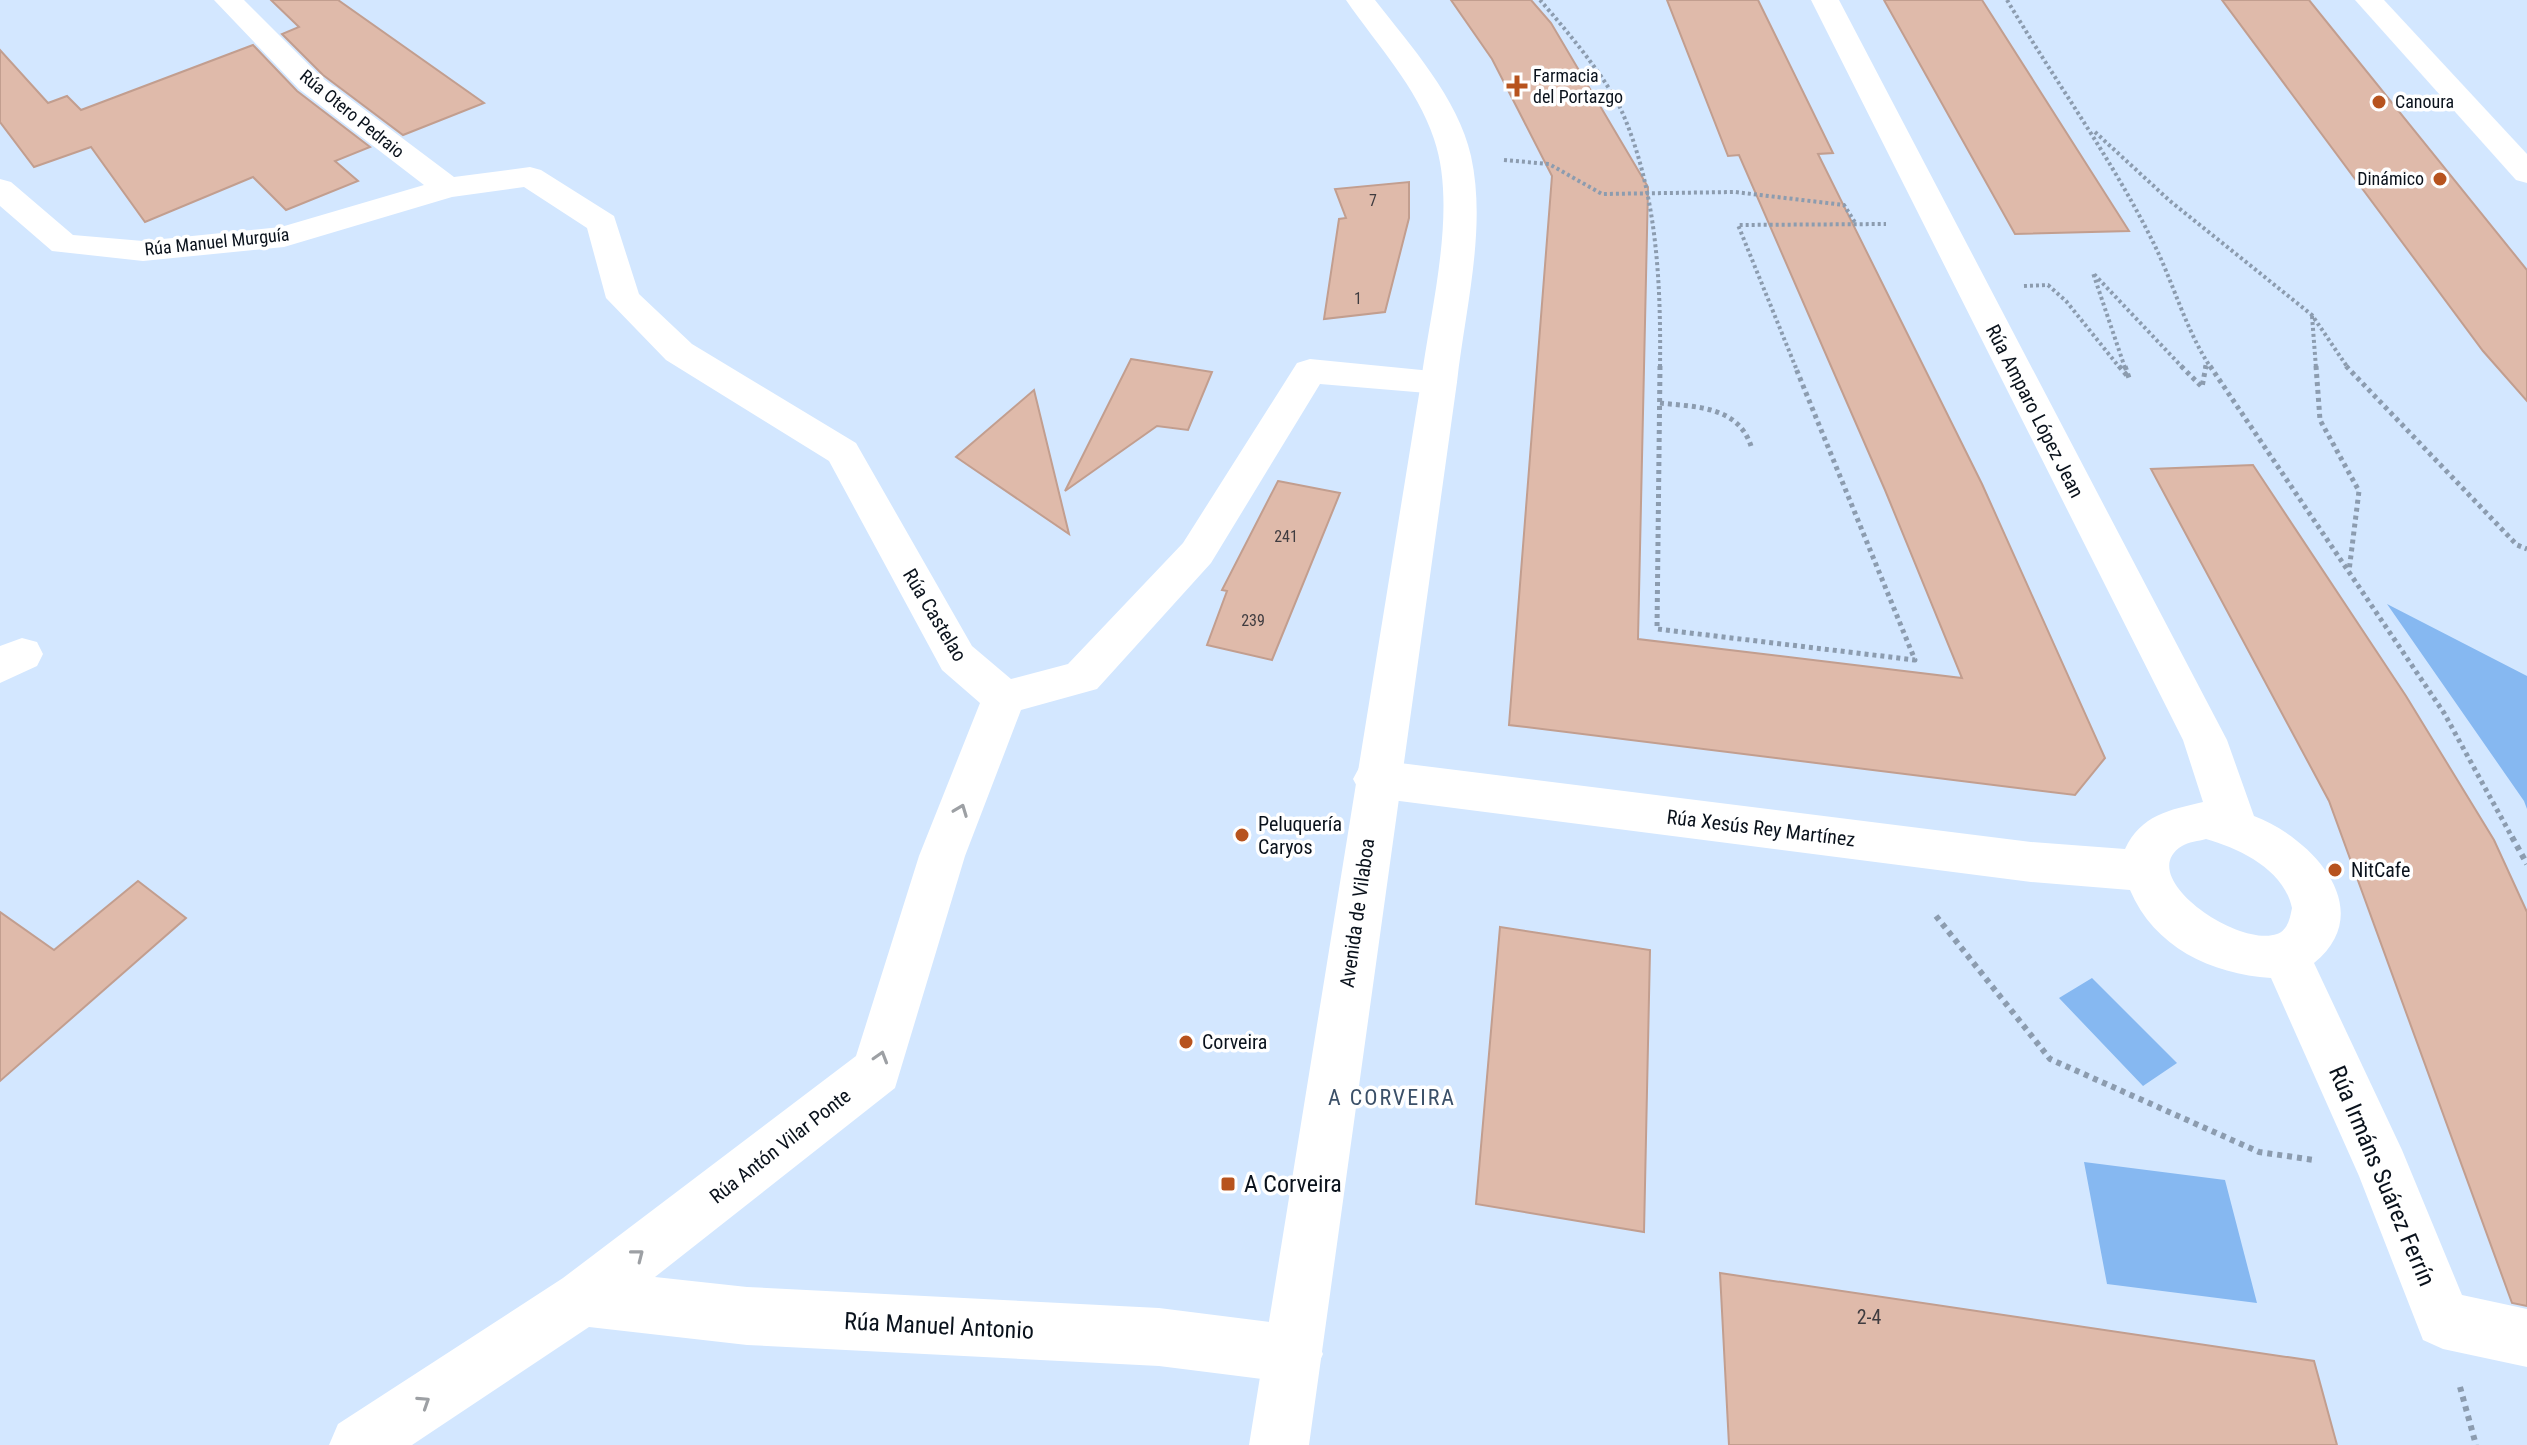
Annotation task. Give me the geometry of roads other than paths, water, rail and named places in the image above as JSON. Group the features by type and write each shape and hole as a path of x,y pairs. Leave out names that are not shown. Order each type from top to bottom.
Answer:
{"main road":[{"name":"Rúa Otero Pedraio","path":"228,0 310,83 448,188"},
{"name":"Avenida de Vilaboa","path":"1279,1445 1376,779 1439,382 1458,206 1455,156 1442,120 1360,0"},
{"name":"Rúa Amparo López Jean","path":"1825,0 2205,740 2234,826"},
{"path":"2369,0 2527,173"},
{"name":"Rúa Castelao","path":"448,188 530,177 602,223 623,298 679,352 843,452 957,658 1004,698"},
{"name":"Rúa Manuel Murguía","path":"0,189 64,244 143,251 284,237 448,188"},
{"path":"0,233 32,216"},
{"path":"1004,698 1082,677 1197,553 1310,371 1439,382"},
{"name":"Rúa Antón Vilar Ponte","path":"359,1445 583,1298 877,1071 942,856 1004,698"},
{"name":"Rúa Xesús Rey Martínez","path":"1376,779 2031,862 2146,871"},
{"path":"2206,820 2234,826 2267,841 2294,864 2312,891 2316,918 2307,940 2285,955 2262,958 2235,954 2185,930 2152,891 2146,871 2148,849 2161,833 2180,823 2206,820"},
{"name":"Rúa Irmáns Suárez Ferrín","path":"2285,955 2383,1169 2443,1320 2527,1338"},
{"name":"Rúa Manuel Antonio","path":"583,1298 747,1316 1159,1337 1294,1354"}],"place":[{"name":"Farmacia del Portazgo","path":"1517,86"},
{"name":"Canoura","path":"2379,102"},
{"name":"Dinámico","path":"2440,179"},
{"name":"Peluquería Caryos","path":"1242,835"},
{"name":"NitCafe","path":"2335,870"},
{"name":"Corveira","path":"1186,1042"},
{"name":"A Corveira","path":"1228,1184"}],"district":[{"name":"A CORVEIRA","path":"1392,1097"}]}
